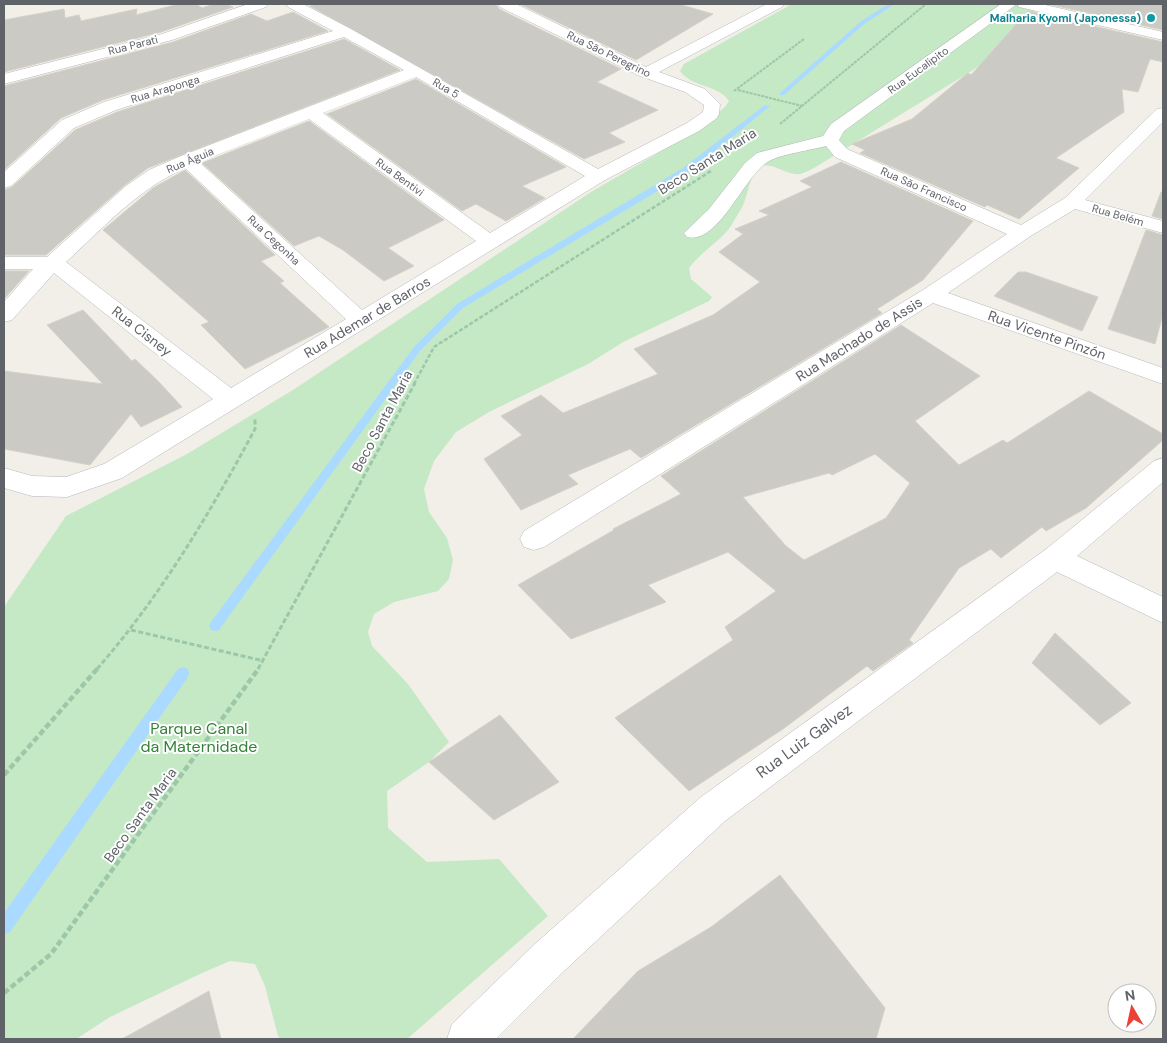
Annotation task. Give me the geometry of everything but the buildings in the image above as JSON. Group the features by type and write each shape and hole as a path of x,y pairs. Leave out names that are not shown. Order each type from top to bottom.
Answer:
{"street":[{"name":"Rua Parati","path":"4,79 166,37 260,4"},
{"name":"Rua 5","path":"293,4 417,71 598,176"},
{"name":"Rua São Peregrino","path":"505,4 533,10 646,73 691,89 707,98 712,104"},
{"path":"646,73 777,4"},
{"name":"Rua Eucalipito","path":"830,140 837,128 1010,4"},
{"path":"1024,4 1163,36"},
{"name":"Rua Araponga","path":"4,182 68,124 110,106 346,32"},
{"name":"Rua Águia","path":"4,315 36,278 133,190 156,174 187,160 417,71"},
{"name":"Rua Ademar de Barros","path":"4,478 32,486 67,487 113,471 598,176 703,121 711,114 712,104"},
{"name":"Rua Bentivi","path":"311,112 490,242"},
{"name":"Rua Machado de Assis","path":"534,539 931,295 1022,233 1072,202 1163,114"},
{"path":"694,233 716,213 751,167 763,157 830,140"},
{"name":"Rua São Francisco","path":"830,140 841,153 1022,233"},
{"name":"Rua Cegonha","path":"187,160 361,321"},
{"name":"Rua Belém","path":"1072,202 1163,227"},
{"path":"4,263 54,263"},
{"name":"Rua Cisney","path":"54,263 231,400"},
{"name":"Rua Vicente Pinzón","path":"931,295 1163,376"},
{"name":"Rua Luiz Galvez","path":"467,1039 550,957 713,809 1055,558 1163,468"},
{"path":"1055,558 1163,611"}],"path":[{"name":"Beco Santa Maria","path":"774,130 926,4"},
{"path":"712,104 738,90 804,39"},
{"path":"738,90 803,106"},
{"name":"Beco Santa Maria","path":"4,993 51,954 264,661 434,347 716,167"},
{"path":"4,775 131,630 220,495 255,428 252,387"},
{"path":"131,630 264,661"}],"green space":[{"name":"Parque Canal da Maternidade","path":"792,4 1039,4 1019,32 973,70 814,168 802,174 795,174 772,166 758,168 752,178 744,203 728,230 689,268 691,279 712,297 709,301 625,341 588,364 489,412 456,432 434,461 424,489 429,512 447,538 453,560 449,579 438,591 394,602 374,614 368,632 372,646 408,684 449,742 429,762 387,791 388,828 427,862 499,859 548,916 407,1039 281,1039 278,1036 265,986 255,964 230,961 110,1017 76,1039 4,1039 4,607 66,516 187,454 293,390 591,192 698,130 725,107 729,101 718,92 685,76 680,71 684,64"}],"waterway":[{"path":"782,94 862,23 892,4"},
{"path":"215,626 417,349 460,306 686,170 767,106"},
{"path":"4,926 183,673"}],"place":[{"name":"Malharia Kyomi (Japonessa)","path":"1151,18"}]}
